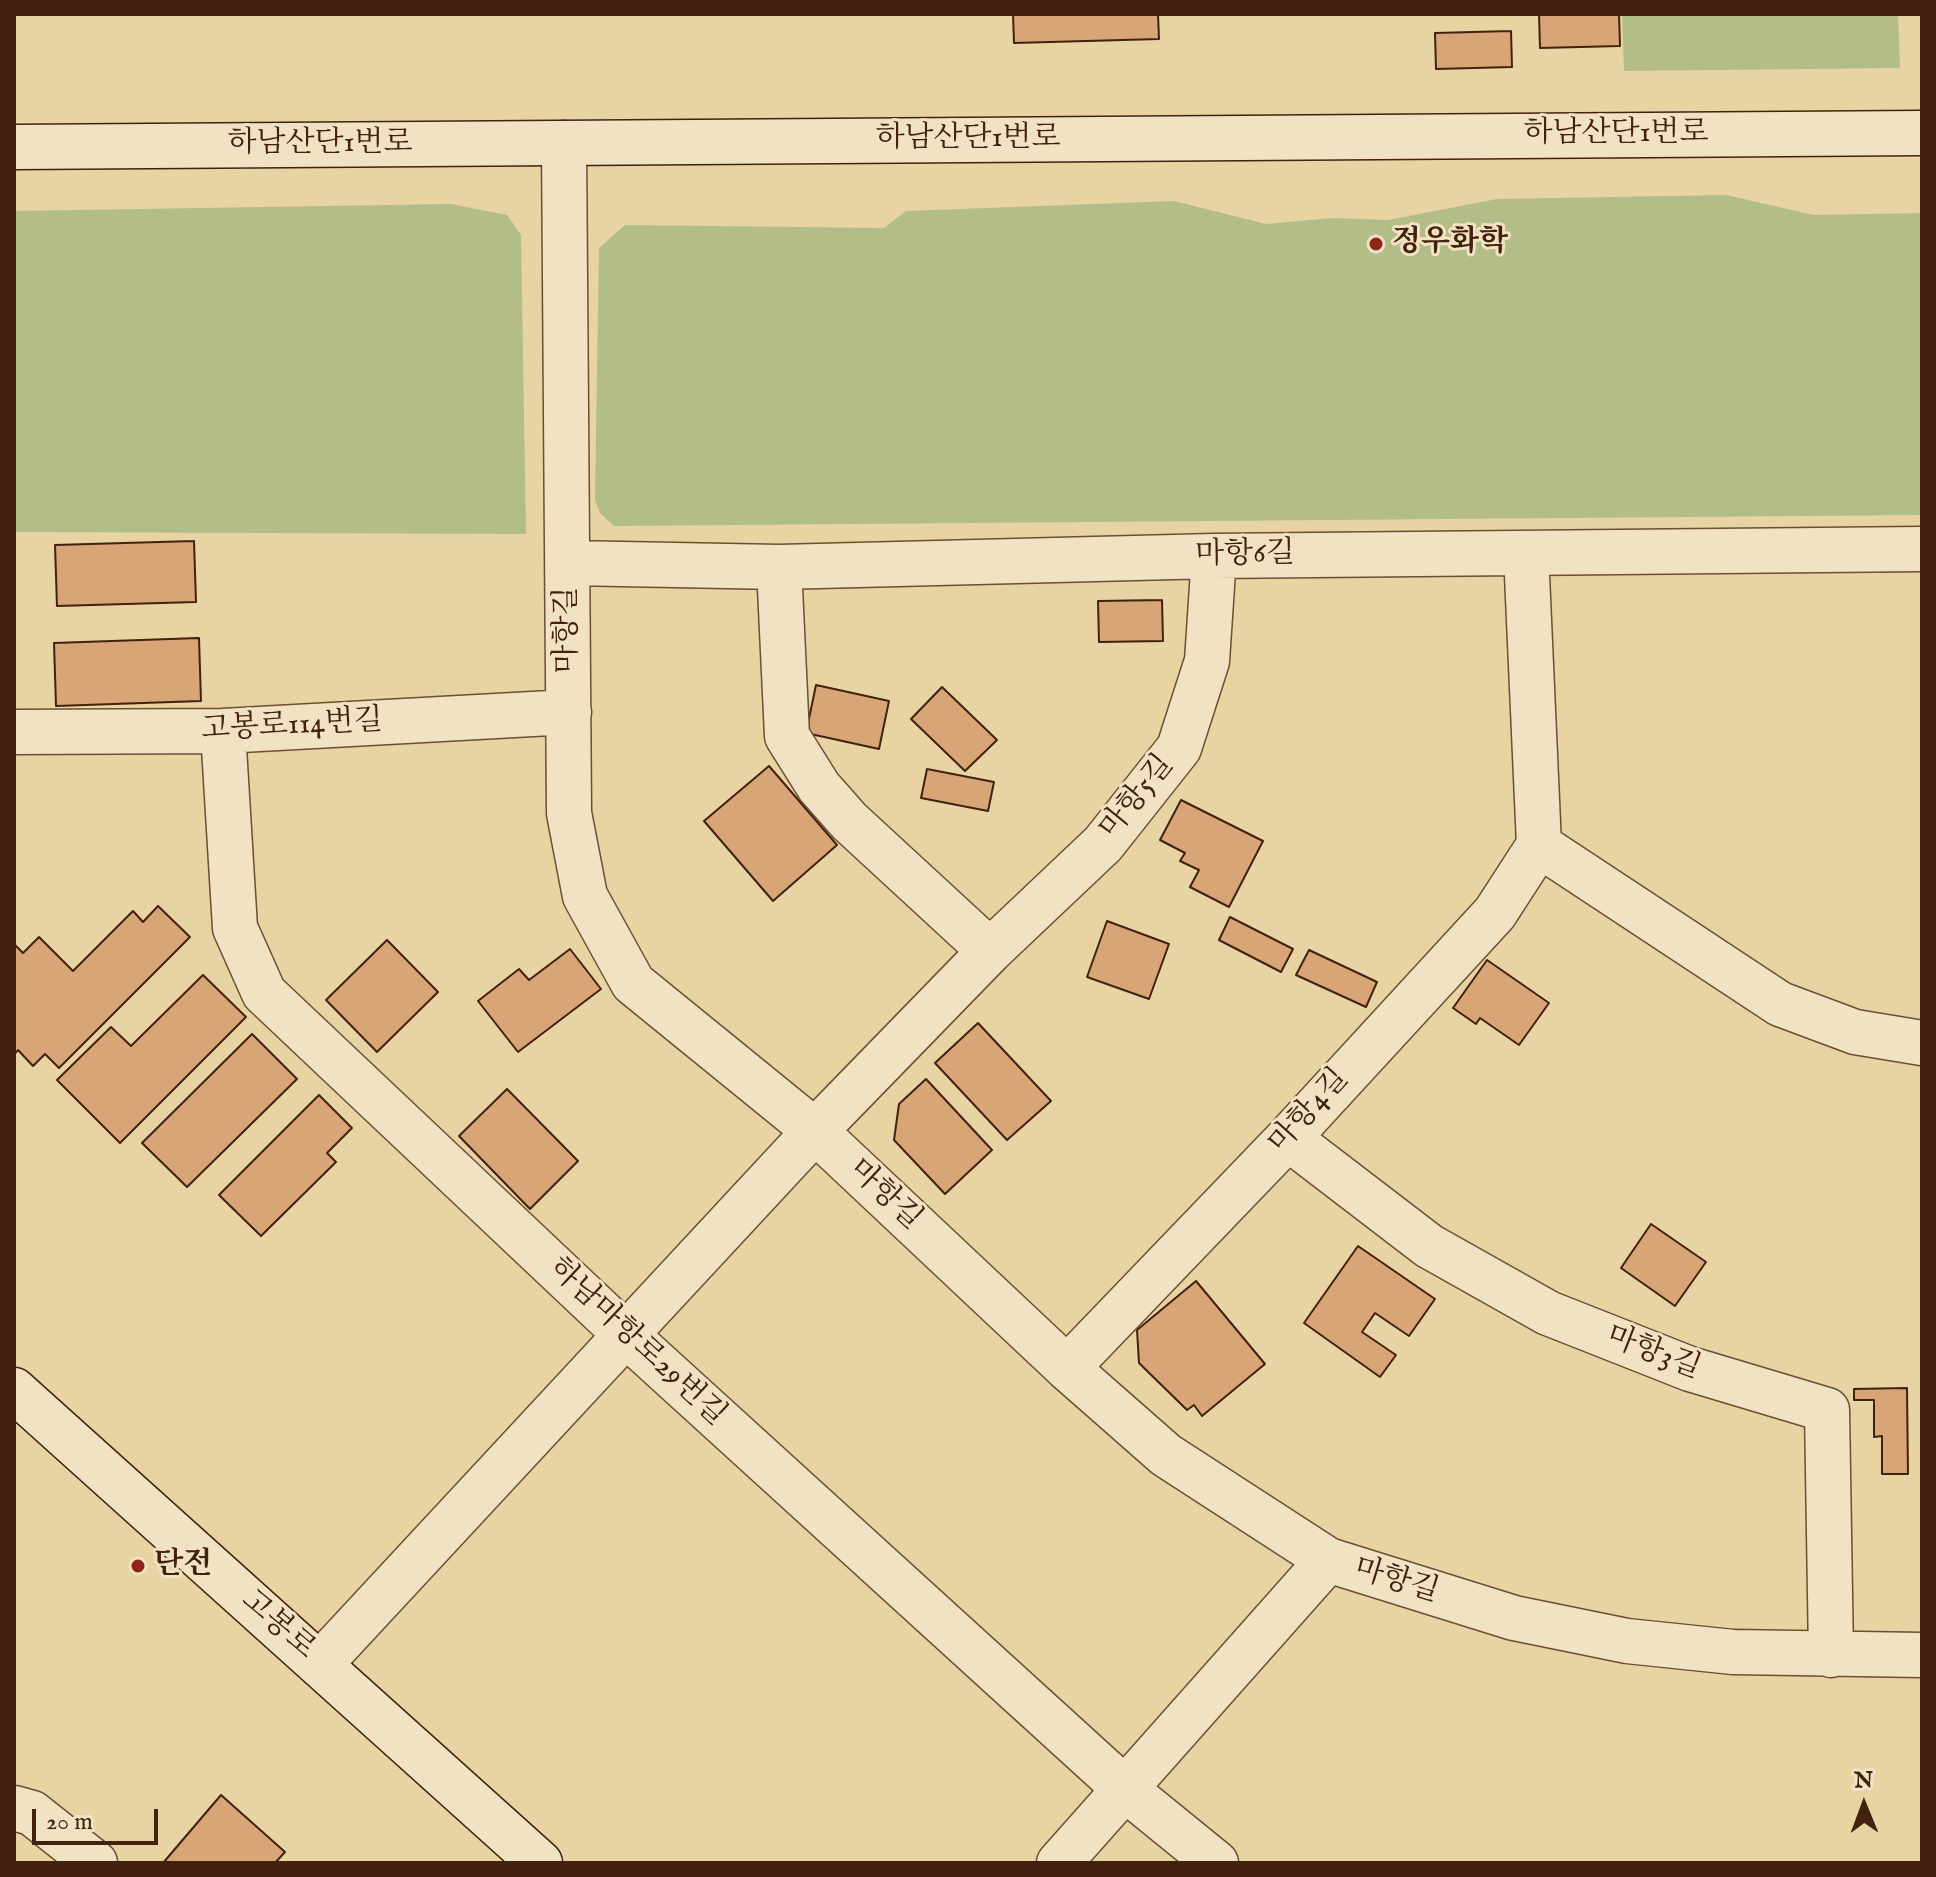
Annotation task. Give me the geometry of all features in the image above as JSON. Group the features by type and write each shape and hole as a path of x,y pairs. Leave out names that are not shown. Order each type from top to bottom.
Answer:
{"street":[{"name":"하남산단1번로","path":"14,147 1922,133"},
{"name":"마항길","path":"564,143 569,813 585,896 633,983 815,1131 1067,1368 1166,1455 1328,1560 1514,1618 1627,1641 1733,1652 1922,1655"},
{"name":"마항6길","path":"569,563 779,567 1214,556 1922,549"},
{"path":"1526,553 1539,845 1780,1004 1855,1032 1922,1043"},
{"name":"마항5길","path":"320,1664 624,1333 815,1131 990,951 1103,844 1179,748 1207,661 1214,556"},
{"path":"779,567 787,736 819,787 849,821 990,951"},
{"name":"고봉로114번길","path":"14,732 223,731 569,712"},
{"name":"하남마항로29번길","path":"223,731 235,928 264,993 624,1333 1125,1789 1216,1863"},
{"name":"마항4길","path":"1067,1368 1288,1138 1495,913 1539,845"},
{"name":"마항3길","path":"1288,1138 1429,1246 1548,1313 1690,1369 1827,1410 1831,1655"},
{"name":"고봉로","path":"14,1390 540,1863"},
{"path":"1059,1863 1328,1560"},
{"path":"14,1808 32,1813 95,1863"}],"green space":[{"path":"1622,14 1898,14 1900,68 1624,71"},
{"path":"1726,195 1814,215 1922,213 1922,515 614,526 600,513 595,499 599,248 625,225 884,228 906,211 1174,201 1266,224 1332,218 1388,220 1497,199"},
{"path":"451,204 507,215 521,235 526,534 14,532 14,211"}],"building":[{"path":"1013,14 1158,14 1159,39 1014,43"},
{"path":"1539,14 1619,14 1620,46 1540,48"},
{"path":"1511,31 1512,67 1436,69 1435,33"},
{"path":"194,541 196,602 57,606 55,545"},
{"path":"1162,600 1163,641 1099,642 1098,601"},
{"path":"199,638 201,701 56,706 54,643"},
{"path":"816,685 889,701 879,749 806,733"},
{"path":"942,687 997,740 965,771 911,719"},
{"path":"769,766 837,845 773,901 704,821"},
{"path":"927,769 994,782 988,811 921,798"},
{"path":"1181,800 1263,841 1229,907 1190,887 1199,870 1180,861 1185,853 1160,840"},
{"path":"158,906 190,937 59,1068 45,1054 33,1066 18,1050 14,1055 14,944 23,953 39,937 73,971 133,911 143,922"},
{"path":"1230,917 1293,949 1281,972 1219,940"},
{"path":"1107,921 1169,944 1149,999 1087,977"},
{"path":"387,940 438,992 377,1052 326,1000"},
{"path":"570,949 601,989 518,1052 478,1001 519,969 529,980"},
{"path":"1309,950 1377,982 1366,1007 1296,975"},
{"path":"1487,960 1549,1003 1519,1045 1480,1018 1476,1024 1453,1008"},
{"path":"203,975 246,1017 120,1143 57,1080 111,1027 131,1046"},
{"path":"978,1023 1051,1101 1007,1140 935,1063"},
{"path":"252,1034 297,1079 187,1187 142,1143"},
{"path":"926,1079 992,1150 945,1194 894,1140 899,1104"},
{"path":"507,1089 578,1161 530,1209 459,1136"},
{"path":"319,1095 352,1128 327,1153 336,1162 261,1236 219,1195"},
{"path":"1651,1224 1706,1262 1675,1306 1621,1268"},
{"path":"1358,1246 1435,1299 1409,1336 1375,1313 1362,1332 1396,1355 1380,1377 1304,1323"},
{"path":"1196,1281 1265,1364 1202,1416 1194,1405 1187,1410 1139,1363 1137,1330"},
{"path":"1907,1388 1908,1474 1882,1474 1882,1436 1874,1437 1874,1400 1854,1400 1854,1389"},
{"path":"221,1795 285,1852 275,1863 163,1863"}],"place":[{"name":"정우화학","path":"1376,244"},
{"name":"단전","path":"138,1566"}]}
